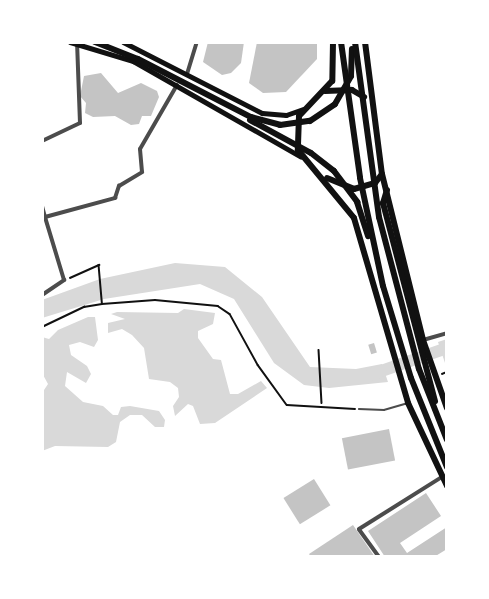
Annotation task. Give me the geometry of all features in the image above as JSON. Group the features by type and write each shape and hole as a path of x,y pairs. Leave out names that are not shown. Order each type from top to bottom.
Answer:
{"main road":[{"path":"70,42 118,54 177,84 301,157 343,188 354,189 375,183 382,174"},
{"path":"95,42 266,123 287,125 310,121 329,109 344,91 352,69 354,42"},
{"path":"123,42 262,113 286,115 303,109 325,92 334,67 333,42"},
{"path":"341,42 359,169 383,286"},
{"path":"354,42 381,227 419,369 447,440"},
{"path":"365,42 382,174 424,342 447,408"},
{"path":"325,92 358,92 372,108"},
{"path":"203,93 311,153 334,171 361,211 411,378 447,467"},
{"path":"301,157 296,132 303,109"},
{"path":"319,172 350,210 359,229 408,403 447,486"},
{"path":"387,190 383,203 401,279 447,435"}],"street":[{"path":"187,74 197,42"},
{"path":"42,141 80,123 77,43"},
{"path":"45,218 114,198 119,186 142,172 140,149 177,84"},
{"path":"42,206 64,280 42,295"},
{"path":"424,342 447,333"},
{"path":"379,557 359,529 442,477"}],"lane":[{"path":"359,409 384,410 408,403"}],"path":[{"path":"64,280 99,265 102,304"},
{"path":"42,327 84,307 102,304 155,300 218,306 230,314 258,365 287,405 322,404 359,409"},
{"path":"319,350 322,404"}],"shaded area":[{"path":"175,263 225,267 262,297 310,367 356,369 382,364 388,382 329,388 304,385 274,363 234,299 200,284 104,299 42,318 42,300 100,279"},
{"path":"184,309 215,313 213,324 198,331 198,338 213,359 221,360 230,394 238,394 261,381 267,388 215,423 200,424 193,406 188,404 175,416 173,406 179,397 178,388 170,382 149,379 144,348 132,335 122,329 108,333 108,323 125,319 111,314 117,312 178,313"},
{"path":"88,317 95,317 98,340 94,347 80,342 69,345 71,355 87,366 91,374 86,383 67,372 65,386 83,402 103,406 113,415 118,415 121,407 130,406 159,411 165,420 164,427 155,427 142,415 130,415 120,422 116,442 108,447 55,446 42,451 42,393 48,384 42,373 42,337 49,339 58,330"},
{"path":"447,339 447,369 438,342"}],"building":[{"path":"208,42 244,42 241,63 231,73 222,75 203,62"},
{"path":"257,42 317,42 317,59 286,92 263,93 249,83"},
{"path":"101,73 118,93 141,83 157,91 159,97 151,116 142,116 139,124 131,125 115,116 93,117 85,113 86,103 80,96 84,76"},
{"path":"374,343 377,353 371,354 368,345"},
{"path":"389,429 395,460 348,470 342,438"},
{"path":"314,479 330,505 300,524 283,498"},
{"path":"426,493 441,516 400,543 407,553 447,527 447,549 434,557 385,557 368,531"},
{"path":"353,525 375,557 311,557 309,554"}],"waterway":[{"path":"370,375 447,348"}]}
